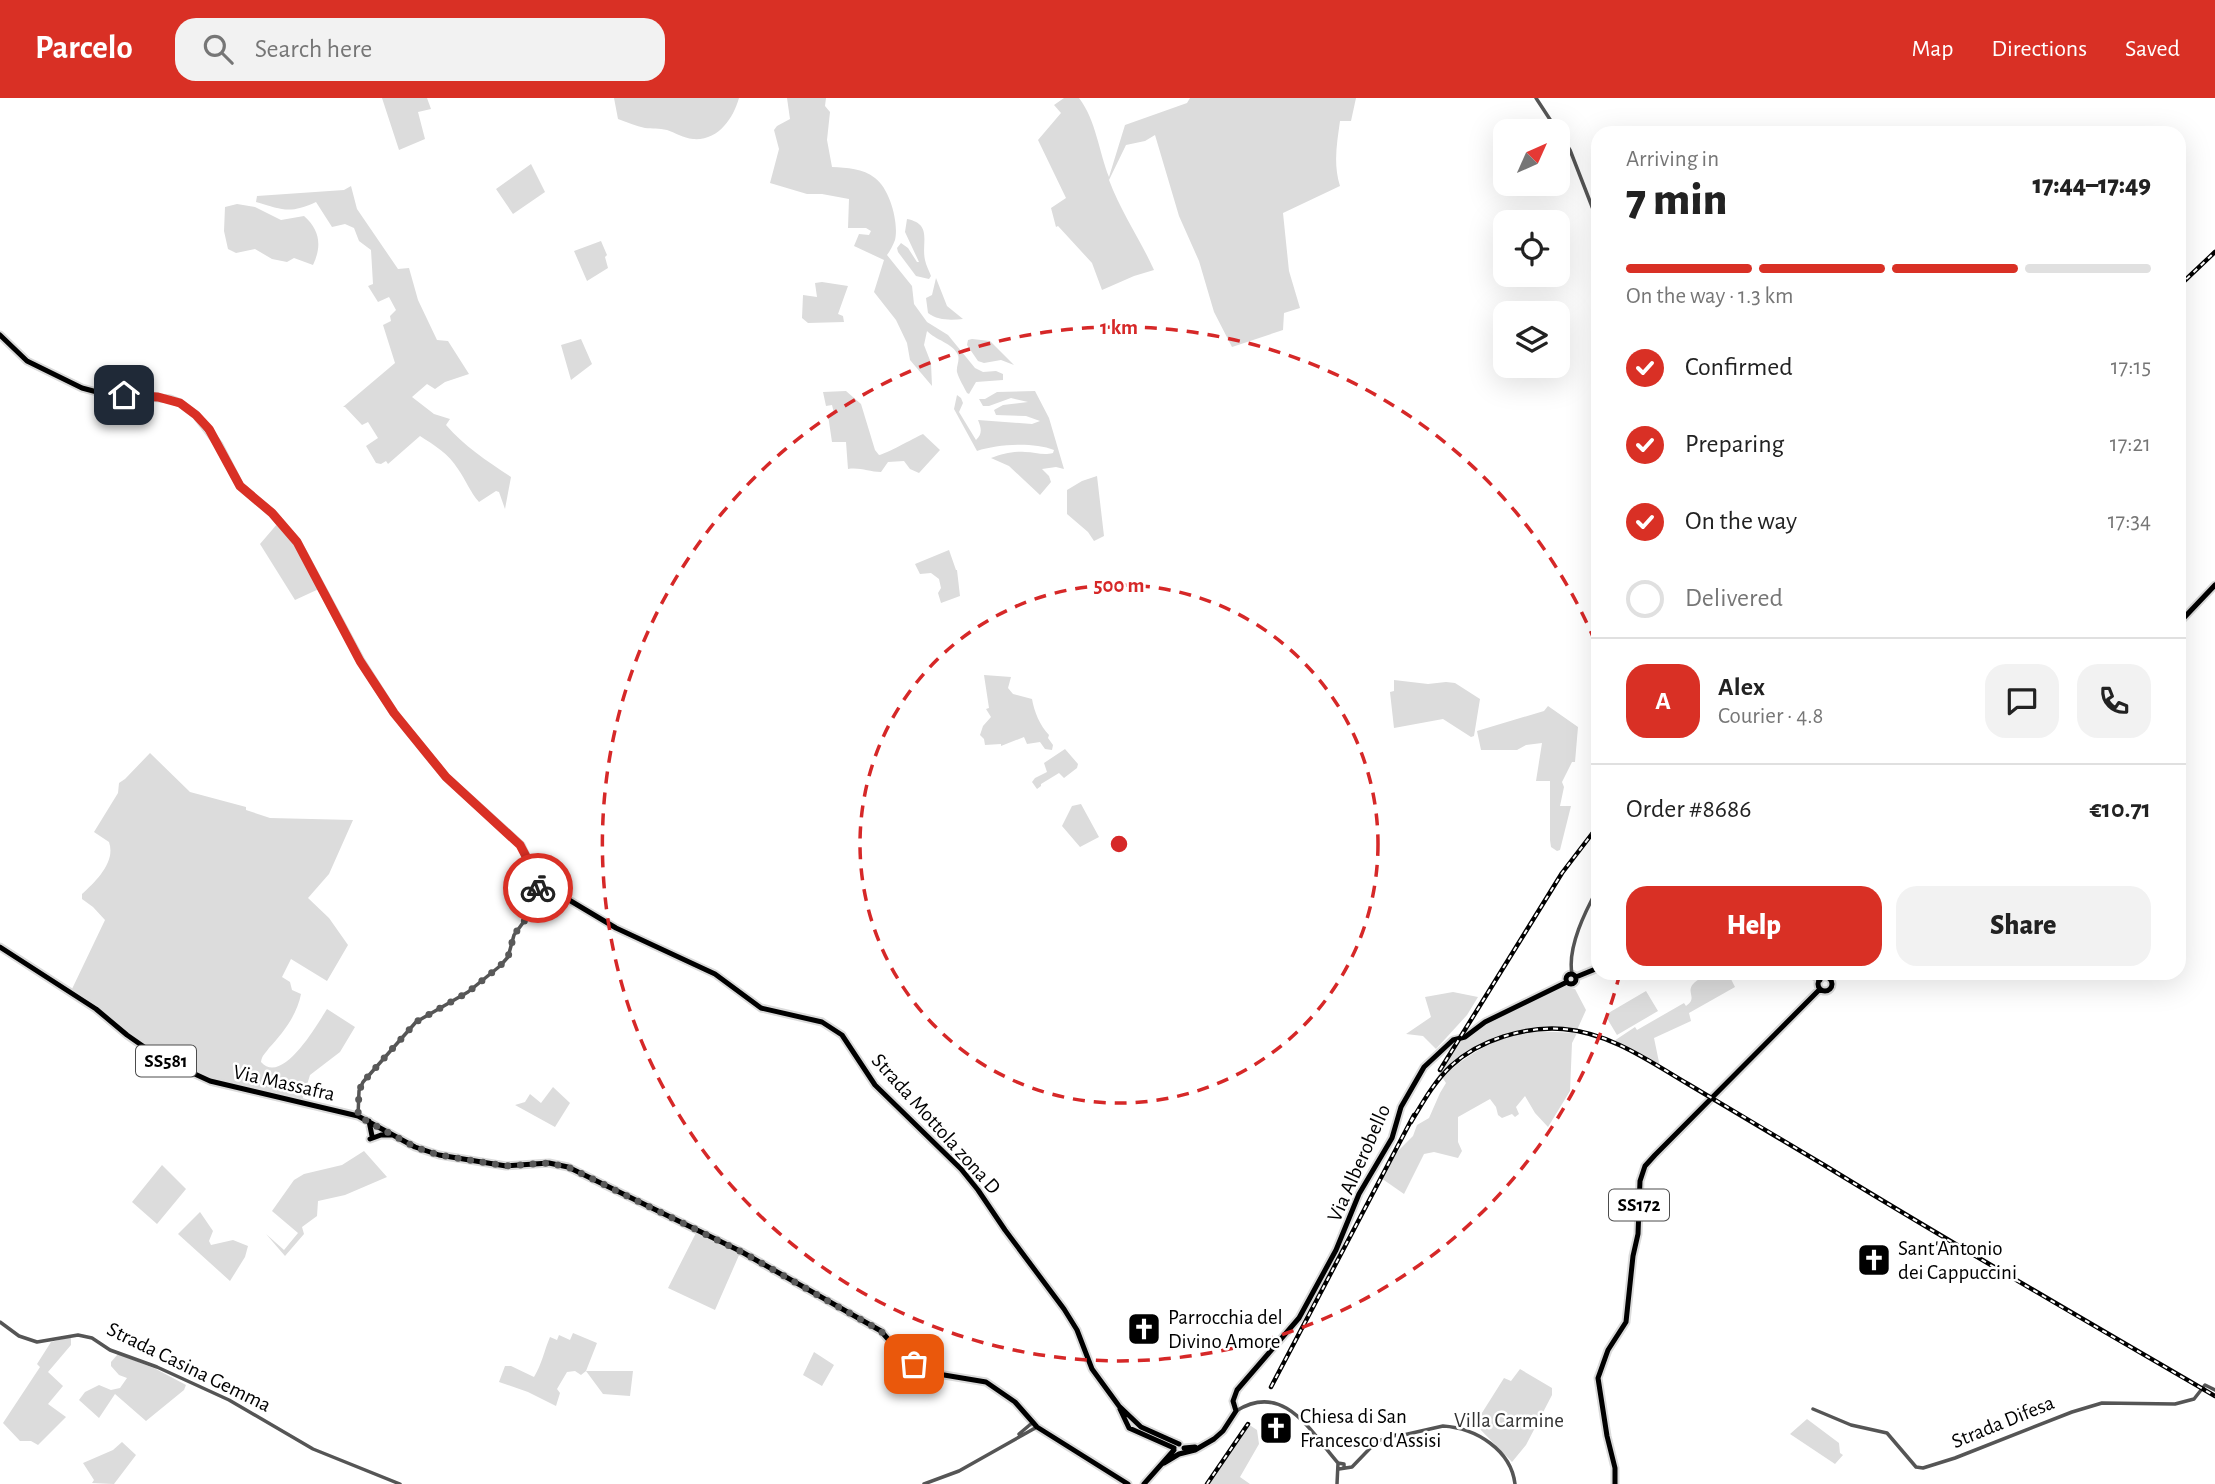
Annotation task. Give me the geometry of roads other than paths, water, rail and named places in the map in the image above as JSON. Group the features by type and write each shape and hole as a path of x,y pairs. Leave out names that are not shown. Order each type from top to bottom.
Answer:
{"main road":[{"path":"0,335 27,361 82,388 97,392 170,399 196,415 219,445 240,486 272,513 297,542 360,661 394,713 446,777 520,845 538,885"},
{"path":"2186,616 2215,585"},
{"name":"Strada Mottola zona D","path":"538,885 549,888 616,928 715,974 761,1008 822,1022 842,1035 875,1085 961,1169 978,1190 1065,1309 1077,1330 1092,1369 1128,1421 1179,1449"},
{"name":"Via Massafra","path":"0,947 96,1009 151,1052 210,1081 358,1116 415,1147 456,1159 506,1166 549,1163 568,1167 742,1252 881,1331 900,1353 914,1364 938,1374 986,1382 1015,1402 1034,1425 1128,1484"},
{"name":"Via Alberobello","path":"1236,1411 1234,1395 1299,1318 1330,1262 1345,1233 1359,1194 1392,1138 1401,1107 1424,1067 1453,1040 1465,1037 1485,1022 1567,982 1574,983 1574,975 1591,970"},
{"path":"1819,980 1820,989"},
{"name":"SS172","path":"1615,1484 1615,1468 1598,1377 1608,1350 1622,1330 1628,1313 1642,1173 1655,1155 1820,989 1829,990 1832,986 1830,980"},
{"path":"369,1121 374,1136"},
{"path":"374,1136 382,1130 381,1127"},
{"path":"374,1136 396,1135"},
{"path":"1144,1484 1179,1449 1198,1448 1207,1444 1223,1431 1236,1411"}],"street":[{"path":"1536,98 1570,150 1591,204"},
{"path":"358,1116 359,1091 363,1082 416,1022 468,992 508,957 514,935 539,901 538,885"},
{"path":"1574,975 1572,959 1580,926 1591,900"},
{"name":"Strada Casina Gemma","path":"0,1322 19,1336 37,1342 78,1335 92,1338 110,1350 157,1367 229,1400 313,1449 400,1484"},
{"name":"Strada Difesa","path":"1813,1409 1851,1425 1887,1433 1916,1467 1923,1468 2071,1412 2102,1403 2175,1404 2194,1399 2205,1385 2215,1390"},
{"path":"1236,1411 1262,1400 1279,1404 1295,1415 1342,1469"},
{"path":"924,1484 959,1471 1034,1425"},
{"path":"1342,1469 1352,1467 1377,1441 1443,1426 1481,1435 1511,1466 1515,1484"},
{"path":"1337,1484 1342,1469"}],"railway":[{"path":"2186,279 2215,252"},
{"path":"1440,1070 1562,873 1591,835"},
{"path":"1411,1122 1445,1072 1462,1057 1489,1042 1518,1033 1548,1029 1563,1029 1597,1036 1644,1058 2215,1396"},
{"path":"1271,1387 1414,1115"},
{"path":"1207,1484 1248,1424"}],"place":[{"name":"Sant'Antonio dei Cappuccini","path":"1874,1260"},
{"name":"Parrocchia del Divino Amore","path":"1144,1329"},
{"name":"Chiesa di San Francesco d'Assisi","path":"1276,1428"}],"park label":[{"name":"Villa Carmine","path":"1509,1420"}]}
